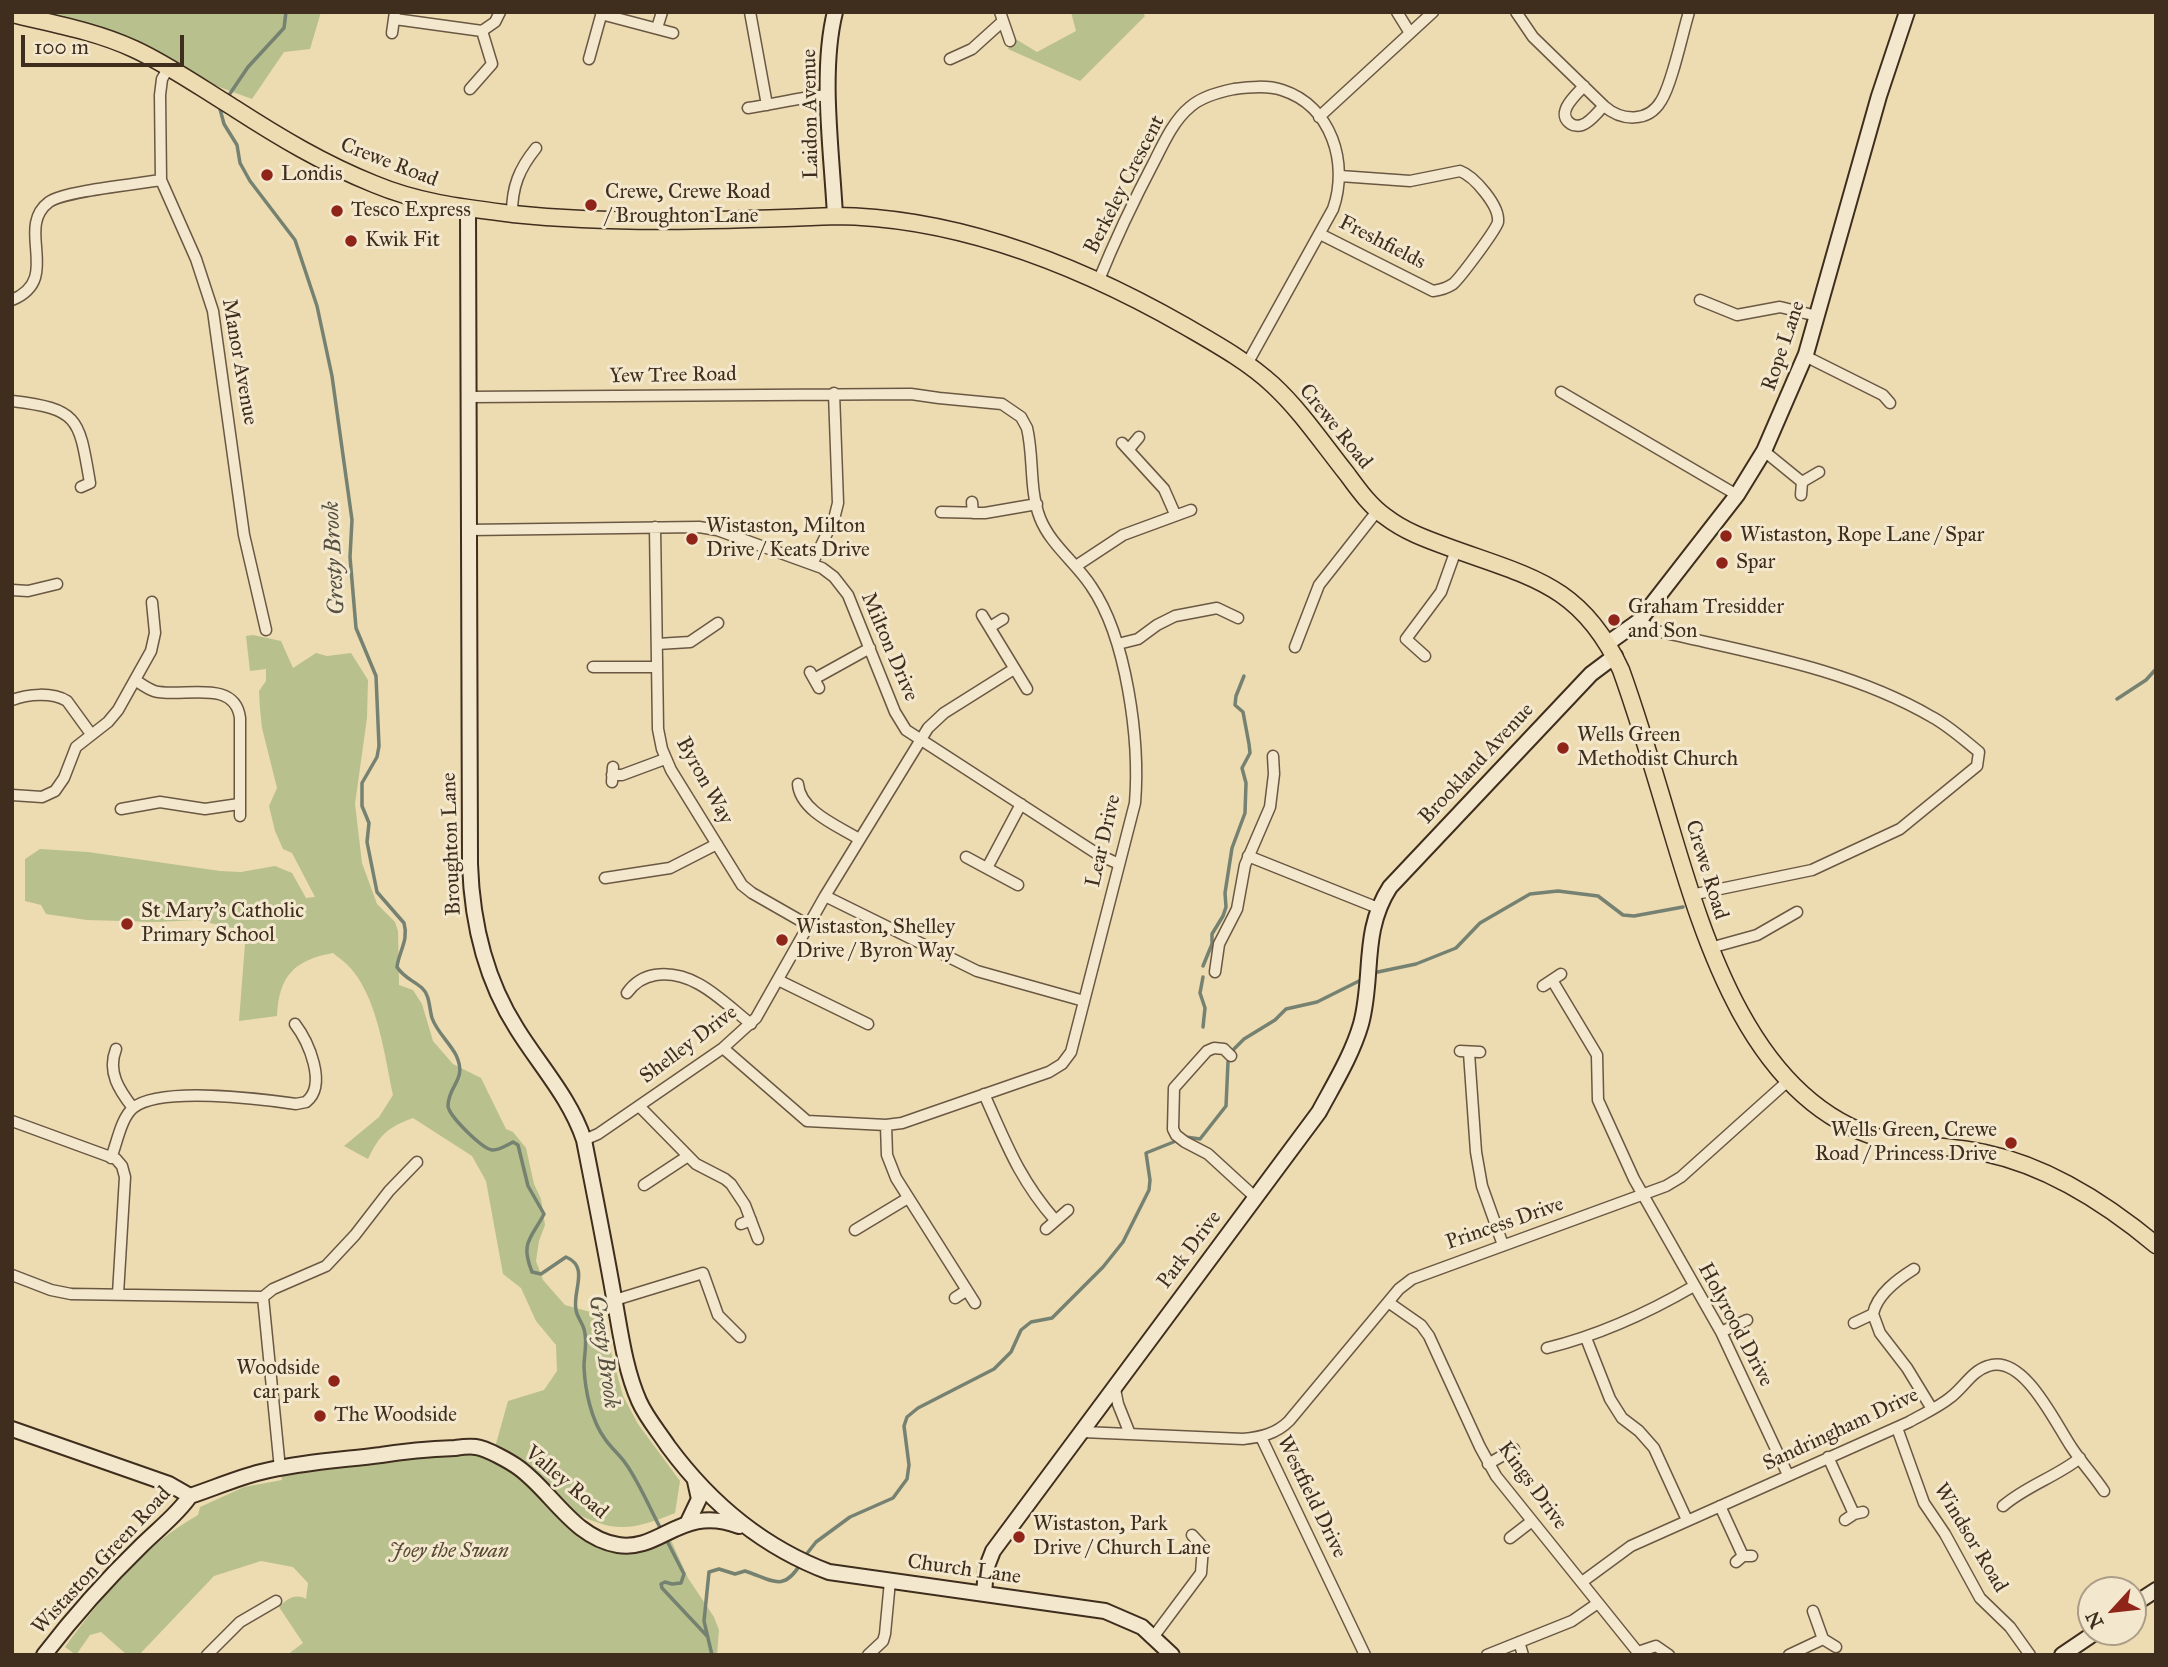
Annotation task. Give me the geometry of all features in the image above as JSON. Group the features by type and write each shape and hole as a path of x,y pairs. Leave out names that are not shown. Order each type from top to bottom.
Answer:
{"main road":[{"name":"Crewe Road","path":"12,14 96,33 169,67 312,155 375,185 419,200 512,214 630,221 835,216 891,219 965,234 1036,258 1098,282 1180,323 1247,364 1288,400 1378,510 1408,531 1549,585 1585,613 1611,650 1630,694 1691,895 1710,948 1749,1024 1789,1080 1829,1115 1863,1132 1901,1142 1983,1152 2030,1167 2082,1193 2156,1245"}],"street":[{"path":"392,33 395,16 482,31 495,22 500,12"},
{"path":"657,28 662,12"},
{"path":"750,12 767,105"},
{"name":"Laidon Avenue","path":"835,12 830,41 828,95 835,216"},
{"path":"1397,12 1410,33"},
{"path":"1319,117 1433,12"},
{"path":"1516,12 1533,37 1604,106 1616,114 1630,118 1644,116 1659,105 1665,94 1689,12"},
{"name":"Rope Lane","path":"1611,650 1639,621 1737,495 1765,451 1805,356 1879,96 1907,12"},
{"path":"589,59 601,13 673,33"},
{"path":"950,59 972,50 1001,17 1010,41"},
{"path":"470,89 492,64 482,31"},
{"name":"Manor Avenue","path":"169,67 162,79 160,94 161,180 196,259 214,311 244,535 266,630"},
{"path":"1584,86 1567,106 1565,113 1568,121 1575,125 1584,124 1604,106"},
{"name":"Berkeley Crescent","path":"1098,282 1164,142 1180,117 1193,104 1229,90 1274,88 1301,100 1319,117 1336,147 1340,176 1339,193 1320,234 1247,364"},
{"path":"748,108 804,96 828,95"},
{"path":"512,214 512,195 519,173 536,148"},
{"name":"Freshfields","path":"1320,234 1433,291 1453,284 1496,227 1496,211 1477,182 1461,171 1410,181 1340,176"},
{"path":"12,300 28,291 36,278 36,223 40,212 48,203 64,196 161,180"},
{"name":"Broughton Lane","path":"468,209 470,864 477,929 489,972 506,1010 572,1110 584,1140 625,1355 639,1401 649,1420 694,1479 747,1529"},
{"path":"1700,300 1737,315 1780,307 1817,316"},
{"path":"1805,356 1883,395 1890,403"},
{"path":"1561,392 1737,495"},
{"path":"812,564 834,519 838,503 834,393"},
{"name":"Yew Tree Road","path":"468,397 878,393"},
{"name":"Lear Drive","path":"723,1048 807,1121 886,1125 902,1123 1049,1072 1066,1061 1071,1052 1133,815 1137,779 1135,742 1118,644 1100,600 1041,521 1027,428 1021,417 1007,406 995,402 878,393"},
{"path":"12,401 52,407 70,418 83,442 90,484"},
{"path":"1139,437 1125,446 1164,489 1175,514"},
{"path":"1765,451 1802,482"},
{"path":"1802,482 1819,472"},
{"path":"1801,495 1802,482"},
{"path":"972,502 973,513"},
{"path":"941,512 973,513 1037,504"},
{"path":"1076,566 1123,534 1191,510"},
{"path":"1296,647 1319,585 1378,510"},
{"name":"Byron Way","path":"655,527 658,729 665,758 748,891 808,925"},
{"name":"Milton Drive","path":"468,530 709,528 827,571 845,590 906,730 1099,855 1119,864"},
{"path":"1425,656 1406,639 1441,592 1456,550"},
{"path":"12,590 29,591 57,584"},
{"path":"12,795 41,797 55,791 64,778 73,751 113,717 154,641 152,601"},
{"path":"1118,644 1138,639 1175,616 1217,608 1235,612"},
{"path":"982,615 1027,689"},
{"path":"989,627 1003,620"},
{"path":"1639,621 1657,631 1817,668 1867,685 1933,717 1979,752 1977,766 1900,829 1812,870 1691,895"},
{"path":"657,644 690,642 712,625"},
{"path":"815,680 870,648"},
{"name":"Brookland Avenue","path":"1378,908 1390,887 1611,650"},
{"path":"593,667 657,667"},
{"name":"Shelley Drive","path":"584,1140 598,1134 723,1048 751,1024 859,839 928,728 944,713 1014,669"},
{"path":"135,680 158,692 218,693 238,708 240,816"},
{"path":"12,701 32,695 62,698 91,734"},
{"path":"1215,972 1219,944 1237,909 1248,856 1270,807 1273,756"},
{"path":"612,775 622,775 665,758"},
{"path":"797,784 800,796 811,809 859,839"},
{"path":"121,809 160,802 205,809 239,804"},
{"path":"987,868 1021,804"},
{"path":"605,878 670,868 717,844"},
{"path":"1248,856 1378,908"},
{"path":"966,857 1018,885"},
{"path":"825,896 977,971 1084,1001"},
{"name":"Park Drive","path":"984,1594 986,1569 993,1551 1319,1112 1348,1058 1361,1023 1367,965 1378,908"},
{"path":"1710,948 1757,935 1797,912"},
{"path":"629,987 647,977 683,976 695,981 751,1024"},
{"name":"Holyrood Drive","path":"1543,986 1557,977 1597,1055 1600,1073 1598,1100 1642,1196 1721,1332 1788,1475"},
{"path":"778,980 867,1024"},
{"path":"111,1158 123,1122 133,1108 144,1102 192,1096 250,1098 296,1104 306,1102 314,1092 313,1055 295,1024"},
{"path":"1231,1056 1224,1049 1214,1048 1208,1051 1174,1088 1173,1129 1180,1139 1208,1154 1255,1198"},
{"path":"116,1049 112,1070 133,1108"},
{"path":"1470,1052 1472,1117 1479,1174 1503,1245"},
{"name":"Princess Drive","path":"1261,1437 1276,1432 1289,1421 1405,1283 1420,1275 1642,1196 1681,1177 1789,1080"},
{"path":"984,1094 1021,1176 1036,1199 1055,1220"},
{"path":"639,1106 702,1168 731,1184 740,1196 746,1222 758,1239"},
{"path":"12,1121 111,1158 122,1166 125,1177 118,1294"},
{"path":"886,1125 887,1155 896,1178 975,1303"},
{"path":"643,1185 655,1173 688,1156"},
{"path":"12,1275 59,1292 263,1297 326,1266 417,1162"},
{"path":"855,1230 908,1198"},
{"path":"1046,1229 1068,1210"},
{"path":"1854,1323 1873,1314 1881,1298 1914,1269"},
{"path":"615,1300 703,1273 718,1315 740,1337"},
{"path":"1547,1348 1586,1338 1635,1319 1694,1286"},
{"path":"955,1298 967,1290"},
{"path":"263,1297 280,1469"},
{"name":"Kings Drive","path":"1388,1302 1421,1325 1429,1336 1488,1464 1532,1521 1639,1653 1656,1647 1669,1655"},
{"path":"1873,1314 1880,1333 1907,1367 1932,1409"},
{"path":"1721,1332 1747,1320"},
{"path":"1586,1338 1609,1399 1622,1418 1639,1431 1654,1448 1687,1520"},
{"name":"Sandringham Drive","path":"1582,1583 1620,1552 1896,1428 1932,1409 1950,1398 1978,1371 1995,1364 2012,1368 2027,1381 2054,1415 2104,1491"},
{"path":"1115,1389 1130,1434"},
{"name":"Windsor Road","path":"1896,1428 1924,1503 1945,1534 1980,1598 2010,1627 2030,1655"},
{"path":"12,1429 169,1484 190,1496"},
{"name":"Westfield Drive","path":"1083,1432 1261,1437 1365,1655"},
{"name":"Valley Road","path":"190,1496 248,1476 280,1469 419,1449 478,1447 518,1466 547,1492 568,1518 597,1538 618,1545 634,1544 656,1537 688,1522 719,1520 747,1529"},
{"path":"1488,1464 1514,1449"},
{"path":"1829,1458 1854,1515"},
{"path":"2003,1506 2024,1489 2059,1473 2080,1458"},
{"path":"688,1522 699,1499 694,1479"},
{"name":"Wistaston Green Road","path":"44,1655 85,1604 181,1509 190,1496"},
{"path":"1720,1506 1744,1558"},
{"path":"1510,1538 1532,1521"},
{"name":"Church Lane","path":"747,1529 808,1564 829,1572 1105,1611 1131,1620 1154,1636 1172,1655"},
{"path":"1154,1636 1201,1573 1203,1547 1192,1535"},
{"path":"868,1655 883,1641 890,1581"},
{"path":"207,1655 225,1635 247,1617 276,1601"},
{"path":"1487,1655 1572,1621 1598,1603"},
{"path":"1813,1611 1823,1639 1836,1647"},
{"path":"1789,1655 1823,1639"},
{"path":"1518,1642 1523,1655"},
{"path":"2062,1655 2077,1645"}],"green space":[{"path":"16,12 321,12 310,49 284,52 252,99"},
{"path":"1071,12 1142,12 1145,16 1080,81 1008,49 1014,38 1037,52 1076,31"},
{"name":"Joey the Swan","path":"246,636 281,641 293,668 316,653 327,656 351,653 368,680 367,718 355,804 362,863 377,904 395,922 398,931 399,985 413,990 422,1004 433,1041 453,1064 481,1078 506,1129 513,1132 526,1148 534,1184 541,1199 545,1225 536,1261 543,1280 565,1305 601,1315 623,1396 638,1424 680,1481 675,1513 644,1524 631,1527 608,1525 562,1509 618,1545 669,1536 688,1578 714,1617 719,1630 717,1655 287,1655 303,1643 279,1607 291,1598 306,1599 308,1583 293,1567 261,1561 214,1576 139,1655 127,1655 101,1632 90,1635 76,1655 65,1647 125,1574 160,1541 198,1515 200,1507 244,1487 282,1480 280,1469 494,1451 508,1401 544,1390 557,1371 556,1345 536,1321 521,1288 503,1274 486,1181 472,1156 413,1118 385,1133 368,1159 344,1146 379,1117 393,1095 375,1014 362,984 346,964 333,953 308,960 299,965 285,980 277,1016 239,1021 246,931 197,920 87,920 46,914 41,905 25,901 25,859 40,849 88,852 220,871 241,872 275,866 292,873 306,898 315,897 292,853 283,849 269,806 277,788 260,709 259,691 266,681 266,669 250,671"}],"waterway":[{"path":"227,98 248,67 284,28 286,12"},
{"name":"Gresty Brook","path":"221,107 224,124 237,145 240,163 250,181 295,240 317,306 332,376 352,520 350,557 356,628 376,676 379,746 377,757 362,783 362,806 369,823 367,842 377,892 404,923 405,940 397,967 425,991 434,1023 456,1055 460,1071 448,1106 454,1117 488,1149 498,1149 513,1142 518,1145 528,1186 544,1214 527,1247 532,1272 541,1274 566,1257 577,1267 579,1280 575,1303 585,1334 585,1376 592,1414 605,1439 631,1472 662,1531"},
{"path":"2117,699 2146,680 2156,669"},
{"path":"1203,966 1212,944 1212,934 1226,907 1225,893 1232,848 1245,813 1246,783 1242,768 1250,753 1243,712 1235,705 1244,676"},
{"path":"1373,973 1416,964 1456,948 1480,923 1530,894 1558,891 1598,896 1623,915 1634,916 1683,907"},
{"path":"1203,977 1200,993 1205,1008 1203,1027"},
{"path":"805,1556 816,1542 850,1517 893,1498 907,1479 909,1465 904,1426 907,1417 918,1408 994,1369 1011,1352 1021,1330 1031,1322 1052,1318 1103,1267 1123,1242 1149,1190 1146,1153 1186,1137 1200,1139 1226,1106 1228,1062 1234,1049 1286,1009 1317,1002 1363,979"},
{"name":"Gresty Brook","path":"665,1537 684,1574 681,1583 665,1582 661,1584 662,1588 707,1636"},
{"path":"712,1655 704,1621 709,1572 719,1569 735,1574 745,1571 776,1582 788,1578 801,1563"}],"place":[{"name":"Londis","path":"267,175"},
{"name":"Crewe, Crewe Road / Broughton Lane","path":"591,205"},
{"name":"Tesco Express","path":"337,211"},
{"name":"Kwik Fit","path":"351,241"},
{"name":"Wistaston, Rope Lane / Spar","path":"1726,536"},
{"name":"Wistaston, Milton Drive / Keats Drive","path":"692,539"},
{"name":"Spar","path":"1722,563"},
{"name":"Graham Tresidder and Son","path":"1614,620"},
{"name":"Wells Green Methodist Church","path":"1563,748"},
{"name":"St Mary's Catholic Primary School","path":"127,924"},
{"name":"Wistaston, Shelley Drive / Byron Way","path":"782,940"},
{"name":"Wells Green, Crewe Road / Princess Drive","path":"2011,1143"},
{"name":"Woodside car park","path":"334,1381"},
{"name":"The Woodside","path":"320,1416"},
{"name":"Wistaston, Park Drive / Church Lane","path":"1019,1537"}]}
